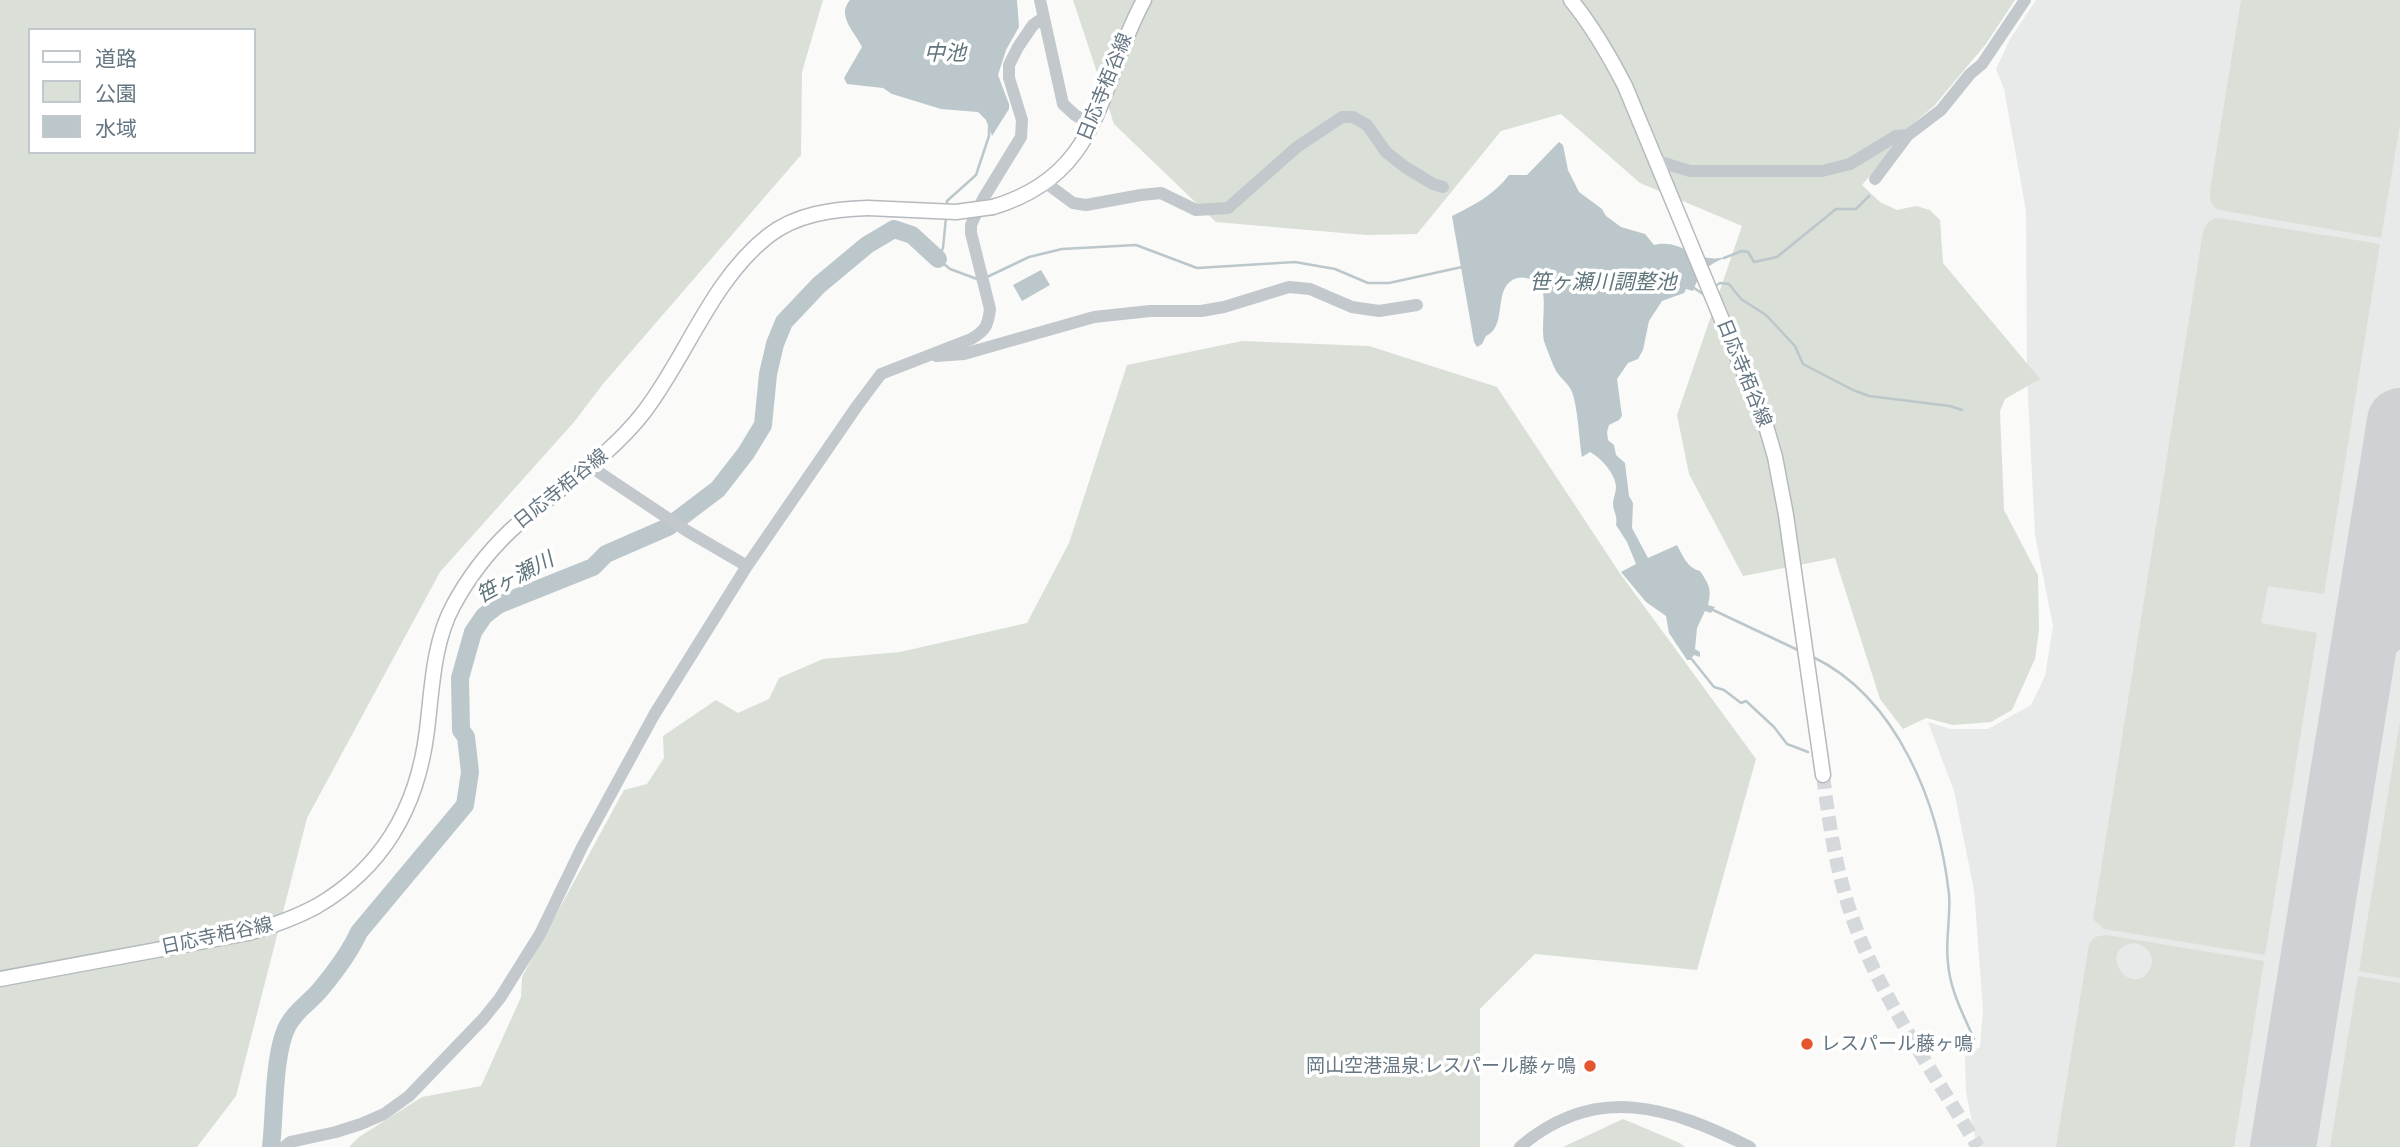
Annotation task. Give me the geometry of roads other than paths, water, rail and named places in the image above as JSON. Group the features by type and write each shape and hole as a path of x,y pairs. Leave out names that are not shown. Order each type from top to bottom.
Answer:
{"main road":[{"name":"日応寺栢谷線","path":"0,979 248,933 316,907 354,879 387,843 411,800 419,776 440,642 450,610 469,577 510,531 591,467 644,413 716,296 756,246 771,234 809,215 842,208 956,212 993,207 1024,196 1046,183 1071,160 1093,125 1128,31 1144,0"},
{"name":"日応寺栢谷線","path":"1572,0 1607,52 1625,86 1757,402 1772,447 1780,481 1823,775"}],"street":[{"path":"1040,0 1063,104 1075,116 1093,125"},
{"path":"1875,179 1908,135 1941,110 1970,74 1982,64 2025,0"},
{"path":"284,1147 290,1142 361,1124 384,1114 409,1096 500,998 540,934 593,826 654,715 747,566 881,374 971,339 984,331 989,321 990,309 971,225 983,199 1021,137 1022,120 1009,78 1010,65 1033,25 1044,18"},
{"path":"1046,183 1073,203 1086,205 1140,194 1161,193 1196,210 1228,208 1297,146 1342,117 1353,117 1367,125 1386,152 1405,167 1443,187"},
{"path":"1657,161 1690,171 1822,170 1850,164 1896,136 1908,135"},
{"path":"922,357 964,354 1094,317 1150,311 1200,311 1224,307 1289,287 1310,289 1352,307 1379,312 1417,304"},
{"path":"591,467 687,531 747,566"},
{"path":"1520,1147 1540,1130 1583,1111 1637,1106 1667,1112 1721,1132 1750,1147"}],"water":[{"name":"中池","path":"850,0 1017,0 1019,27 1006,50 998,75 1009,109 992,136 986,120 978,112 941,109 892,94 883,88 847,84 844,78 862,47 846,18 846,6"},
{"name":"笹ヶ瀬川調整池","path":"1559,142 1563,145 1568,170 1579,192 1621,227 1645,234 1654,245 1670,244 1702,257 1726,257 1705,270 1693,291 1686,289 1684,293 1662,301 1649,321 1643,350 1638,359 1628,363 1617,379 1622,416 1609,425 1607,432 1616,455 1625,463 1629,496 1633,503 1632,528 1648,558 1677,545 1686,561 1700,571 1708,584 1708,605 1715,607 1711,613 1705,611 1697,628 1695,649 1700,652 1700,657 1694,655 1690,660 1687,660 1669,633 1666,616 1646,602 1621,572 1636,564 1616,525 1613,504 1615,482 1607,466 1594,455 1590,452 1582,457 1572,392 1556,371 1544,341 1544,298 1539,285 1524,278 1509,282 1504,289 1493,331 1477,347 1474,342 1452,216 1490,194 1509,175 1527,175"},
{"path":"1041,270 1050,285 1022,301 1013,285"}],"waterway":[{"path":"947,207 947,201 976,175 989,136 989,127"},
{"path":"1724,258 1742,251 1748,252 1754,262 1777,257 1836,209 1856,209 1869,196"},
{"name":"笹ヶ瀬川","path":"946,217 943,248 938,259 950,269 977,279"},
{"name":"笹ヶ瀬川","path":"271,1147 277,1067 288,1025 326,983 359,932 465,805 470,772 466,737 461,730 460,678 473,632 484,616 498,605 593,567 606,554 668,527 718,489 746,453 763,425 768,374 775,344 784,322 819,285 867,245 894,229 912,235 938,259"},
{"path":"987,277 1029,257 1062,249 1136,245 1197,268 1295,262 1335,269 1368,283 1389,283 1462,267"},
{"path":"1715,286 1720,283 1729,284 1741,299 1766,315 1795,346 1803,364 1853,390 1869,396 1950,406 1962,410"},
{"path":"1691,286 1703,294 1706,292"},
{"path":"1711,609 1800,651"},
{"path":"1690,657 1714,687 1724,690 1741,703 1746,701 1774,727 1787,744 1808,752"},
{"path":"1813,657 1843,675 1869,699 1891,727 1924,791 1944,860 1949,894 1947,954 1951,983 1974,1039"}],"tunnel":[{"path":"1823,775 1837,864 1863,946 1892,1005 1978,1147"}],"place":[{"name":"レスパール藤ヶ鳴","path":"1807,1044"},
{"name":"岡山空港温泉;レスパール藤ヶ鳴","path":"1590,1066"}]}
